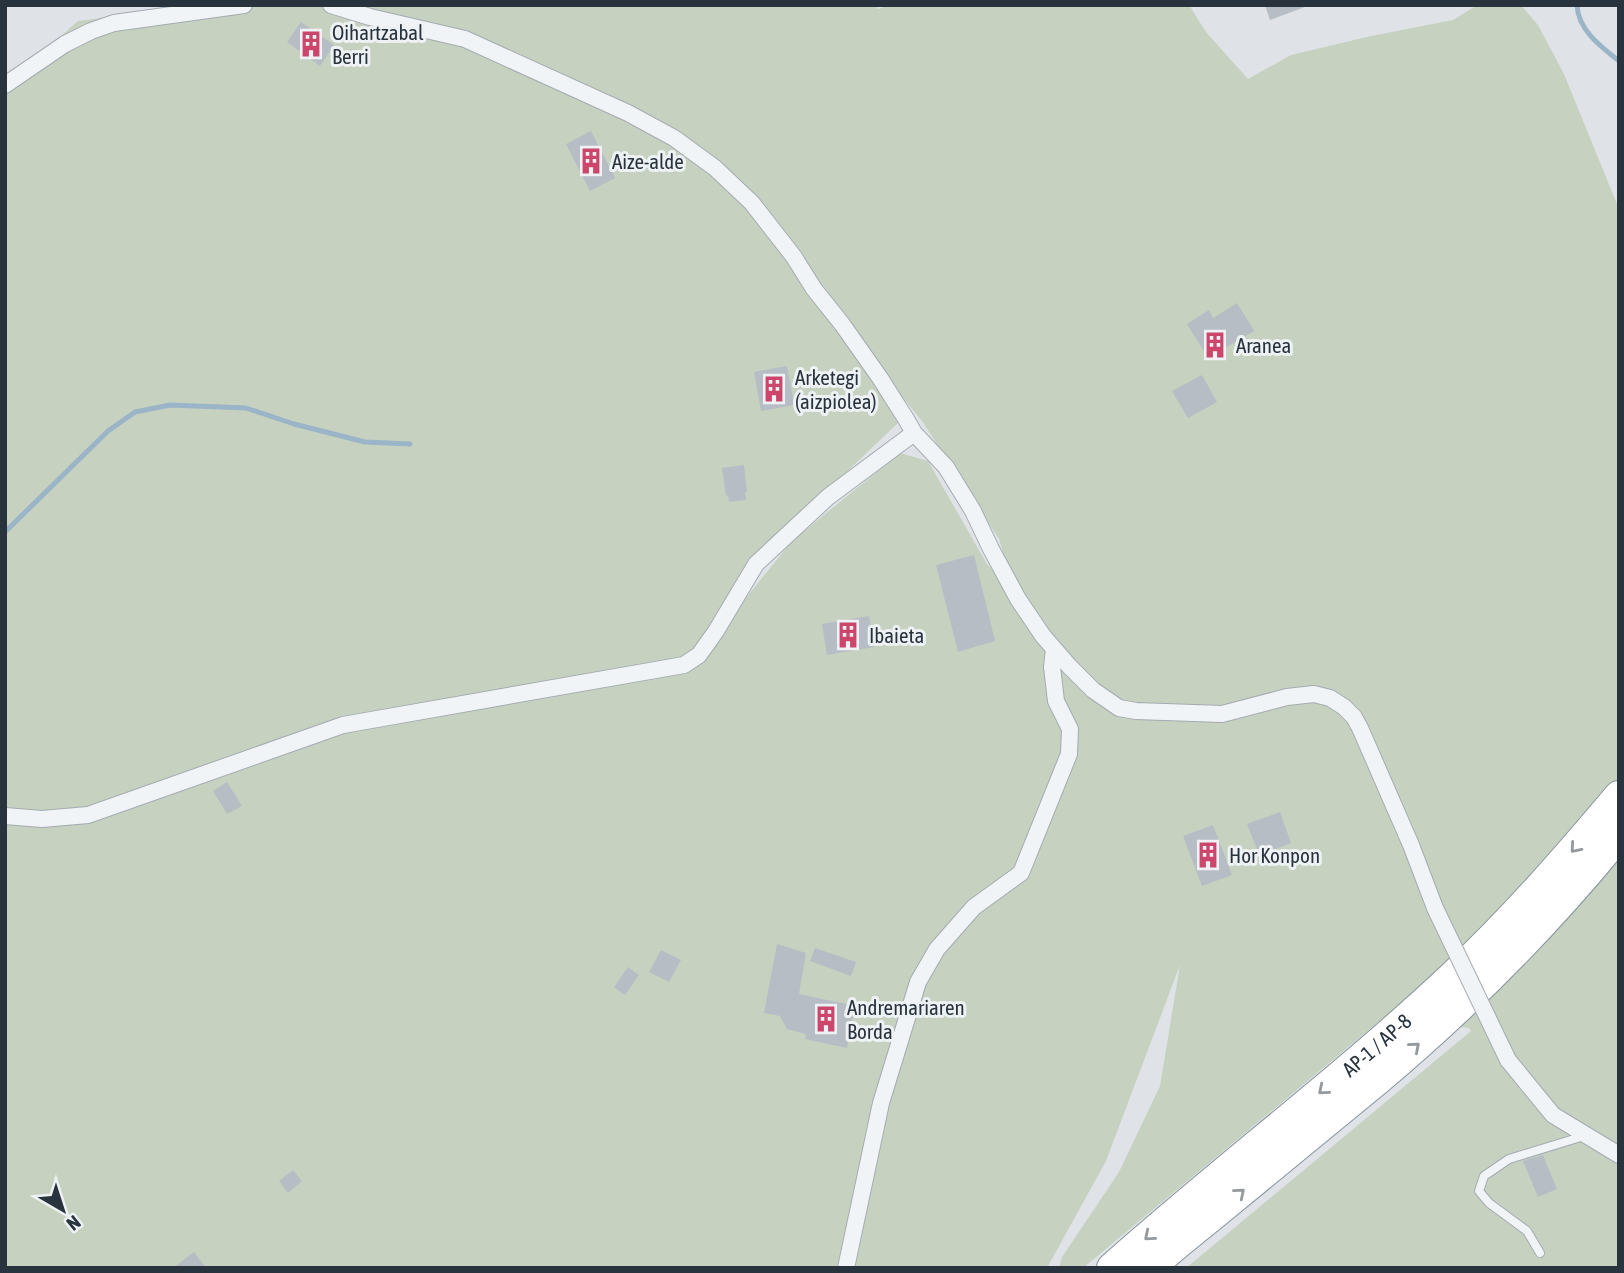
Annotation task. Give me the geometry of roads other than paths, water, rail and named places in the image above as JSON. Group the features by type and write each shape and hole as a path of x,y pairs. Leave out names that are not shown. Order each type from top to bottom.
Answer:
{"highway":[{"name":"AP-1 / AP-8","path":"1112,1268 1358,1061 1451,978 1539,889 1619,796"},
{"name":"AP-1 / AP-8","path":"1150,1268 1424,1040 1559,905 1619,835"}],"street":[{"path":"5,85 65,44 114,23 244,5"},
{"path":"331,5 391,13 465,39 628,113 674,138 715,168 752,203 794,257 814,289 880,378 914,433 946,467 973,510 1018,599 1043,636 1093,690 1119,708 1222,714 1287,697 1314,694 1330,698 1344,707 1360,728 1435,908 1508,1060 1553,1115 1619,1155"},
{"path":"5,816 41,819 88,815 343,725 684,664 699,655 756,564 828,497 914,433"},
{"path":"846,1268 881,1102 918,982 937,950 974,907 1021,873 1069,754 1070,729 1056,701 1052,667 1054,649"}],"lane":[{"path":"1540,1253 1527,1231 1489,1203 1479,1191 1484,1176 1509,1159 1587,1135"}],"waterway":[{"path":"1577,5 1578,14 1586,30 1619,61"},
{"path":"5,532 108,431 135,412 170,405 246,408 294,424 365,442 410,444"}],"place":[{"name":"Oihartzabal Berri","path":"311,44"},
{"name":"Aize-alde","path":"591,161"},
{"name":"Aranea","path":"1215,345"},
{"name":"Arketegi (aizpiolea)","path":"774,389"},
{"name":"Ibaieta","path":"848,635"},
{"name":"Hor Konpon","path":"1208,855"},
{"name":"Andremariaren Borda","path":"826,1019"}]}
